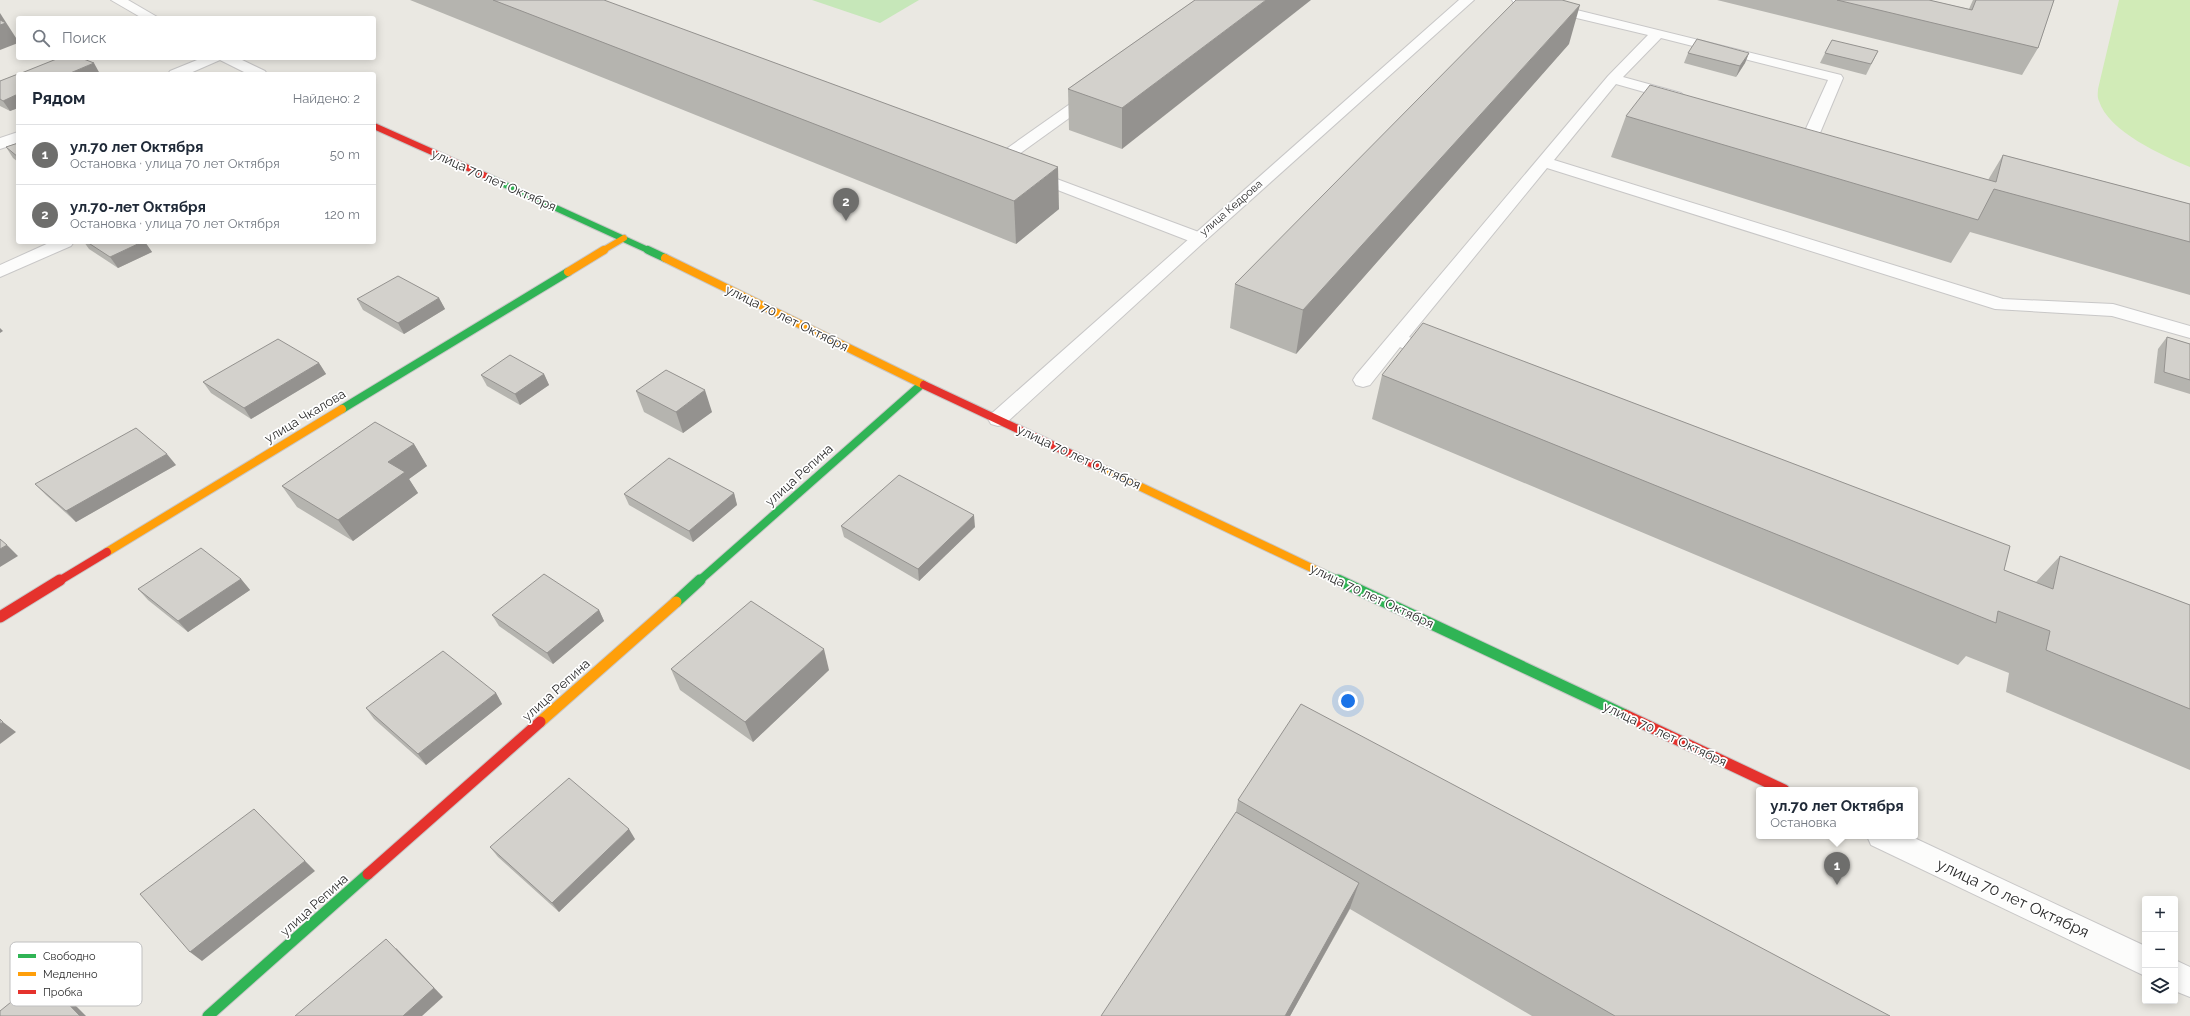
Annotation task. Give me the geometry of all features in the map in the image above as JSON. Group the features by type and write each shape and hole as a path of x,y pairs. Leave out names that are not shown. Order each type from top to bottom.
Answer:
{"street":[{"path":"118,0 148,16"},
{"name":"улица Кедрова","path":"998,419 1198,238 1467,0"},
{"path":"1519,0 1836,78 1812,134"},
{"path":"1363,380 1613,78 1658,33"},
{"path":"180,72 210,60"},
{"path":"230,60 256,72"},
{"path":"1613,78 1690,100"},
{"path":"998,162 1106,85"},
{"name":"улица 70 лет Октября","path":"376,127 624,238 922,384 1778,787"},
{"path":"1797,129 1828,138"},
{"path":"0,144 16,138"},
{"path":"983,156 1198,238"},
{"path":"1544,162 2002,305 2113,310 2190,332"},
{"name":"улица Чкалова","path":"0,617 624,238"},
{"path":"0,272 61,244"},
{"path":"1397,339 1449,360"},
{"name":"улица Репина","path":"208,1016 922,384"},
{"name":"улица 70 лет Октября","path":"1887,839 2142,960"},
{"path":"2178,976 2190,982"}],"green space":[{"path":"812,0 919,0 880,23"},
{"path":"2119,0 2190,0 2190,167 2152,149 2125,132 2104,112 2099,101 2098,89"}],"building":[{"path":"493,0 604,0 1058,167 1014,201"},
{"path":"1195,0 1266,0 1122,108 1068,89"},
{"path":"1516,0 1562,0 1580,5 1303,310 1235,284"},
{"path":"1837,0 1929,0 1972,10 1976,0 2054,0 2038,48"},
{"path":"0,20 6,23 0,25"},
{"path":"1697,39 1749,53 1740,66 1688,53"},
{"path":"1832,40 1878,51 1871,64 1825,53"},
{"path":"54,60 86,60 94,63 73,72 24,72"},
{"path":"16,75 16,95 3,101 0,99 0,81"},
{"path":"1650,85 1996,182 2003,155 2190,204 2190,242 1994,189 1978,220 1626,116"},
{"path":"16,144 16,155 6,147"},
{"path":"90,244 138,244 110,257"},
{"path":"398,276 439,298 398,323 357,299"},
{"path":"1423,323 2010,546 2004,570 2053,589 2060,556 2190,605 2190,709 2046,650 2050,631 1998,611 1996,623 1382,375"},
{"path":"2167,337 2190,344 2190,380 2164,372"},
{"path":"278,339 319,363 244,408 203,382"},
{"path":"510,355 544,374 515,394 481,375"},
{"path":"666,370 705,390 676,412 636,391"},
{"path":"375,422 414,444 388,462 405,472 338,520 282,486"},
{"path":"136,428 167,454 66,511 35,484"},
{"path":"669,458 734,493 689,531 624,494"},
{"path":"899,475 974,515 918,569 841,526"},
{"path":"0,539 7,545 0,549"},
{"path":"201,548 241,579 178,621 138,589"},
{"path":"544,574 599,610 547,653 492,615"},
{"path":"751,601 824,649 745,722 671,669"},
{"path":"443,651 496,693 418,754 366,708"},
{"path":"1301,704 1890,1016 1615,1016 1238,800"},
{"path":"569,778 629,829 552,903 490,847"},
{"path":"254,809 305,861 190,952 140,894"},
{"path":"1236,812 1359,883 1285,1016 1101,1016"},
{"path":"386,939 434,988 403,1016 295,1016"},
{"path":"10,1003 10,1006 70,1006 80,1016 0,1016 0,1011"}],"traffic: fast":[{"path":"486,176 665,258"},
{"path":"342,409 568,272"},
{"path":"676,602 922,384"},
{"path":"1322,573 1625,715"},
{"path":"208,1016 368,874"}],"traffic: slow":[{"path":"568,272 624,238"},
{"path":"665,258 924,385"},
{"path":"107,552 342,409"},
{"path":"1099,467 1322,573"},
{"path":"540,722 676,602"}],"traffic: jam":[{"path":"376,127 486,176"},
{"path":"924,385 1099,467"},
{"path":"0,617 107,552"},
{"path":"1625,715 1778,787"},
{"path":"368,874 540,722"}],"place":[{"name":"ул.70-лет Октября","path":"846,221"},
{"name":"ул.70 лет Октября","path":"1837,885"}]}
